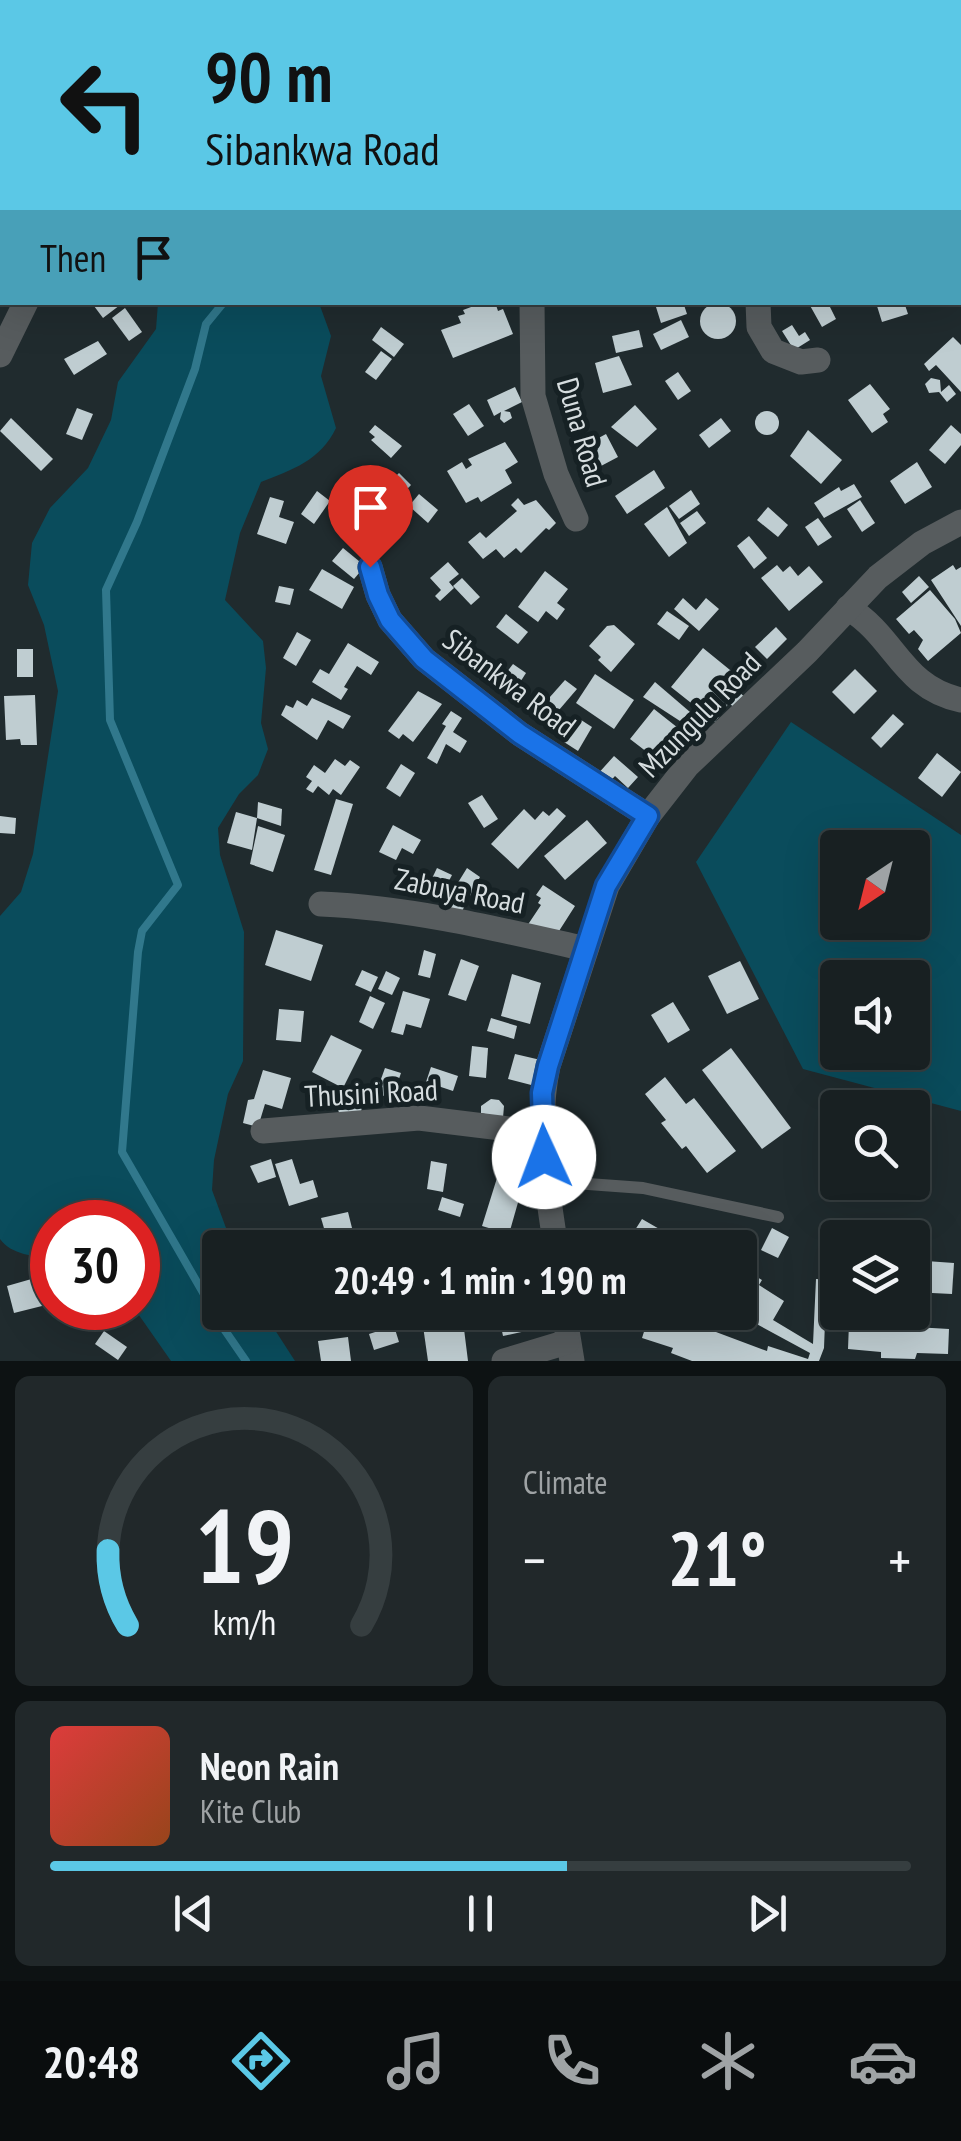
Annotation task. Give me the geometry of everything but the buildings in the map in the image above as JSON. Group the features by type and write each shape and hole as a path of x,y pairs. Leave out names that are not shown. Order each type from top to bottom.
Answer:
{"street":[{"path":"0,355 25,305"},
{"name":"Duna Road","path":"532,305 534,396 556,474 576,519"},
{"path":"758,305 759,327 773,352 802,362 818,360"},
{"name":"Mzungulu Road","path":"554,1230 541,1134 542,1093 606,886 648,816 687,766 894,562 961,522"},
{"name":"Sibankwa Road","path":"370,567 390,620 424,659 520,734 648,816"},
{"path":"848,608 875,628 927,689 961,700"},
{"name":"Zabuya Road","path":"322,904 427,914 586,949"},
{"name":"Thusini Road","path":"264,1131 419,1118 541,1134"},
{"path":"504,1361 570,1351"}],"lane":[{"path":"547,1181 644,1188 778,1216"}],"shaded area":[{"path":"158,305 320,305 331,336 321,376 336,428 314,456 261,482 240,533 225,600 263,641 266,668 261,723 268,749 258,775 239,794 218,828 220,855 244,932 243,1061 228,1094 214,1160 212,1190 227,1230 202,1230 202,1330 275,1330 295,1361 171,1361 149,1330 160,1330 160,1200 30,1200 30,1256 17,1252 0,1239 0,916 21,892 33,854 58,691 44,625 28,585 32,543 50,508 88,468 111,420 118,382 156,329"},
{"path":"791,722 961,835 961,1111 930,1103 930,1090 882,1090 803,1069 696,862"}],"waterway":[{"path":"222,305 206,324 195,369 137,522 106,590 110,720 178,885 142,931 122,1152 246,1361"}],"route":[{"path":"370,567 390,620 424,659 520,734 648,816 606,886 548,1066 542,1093 544,1157"}]}
